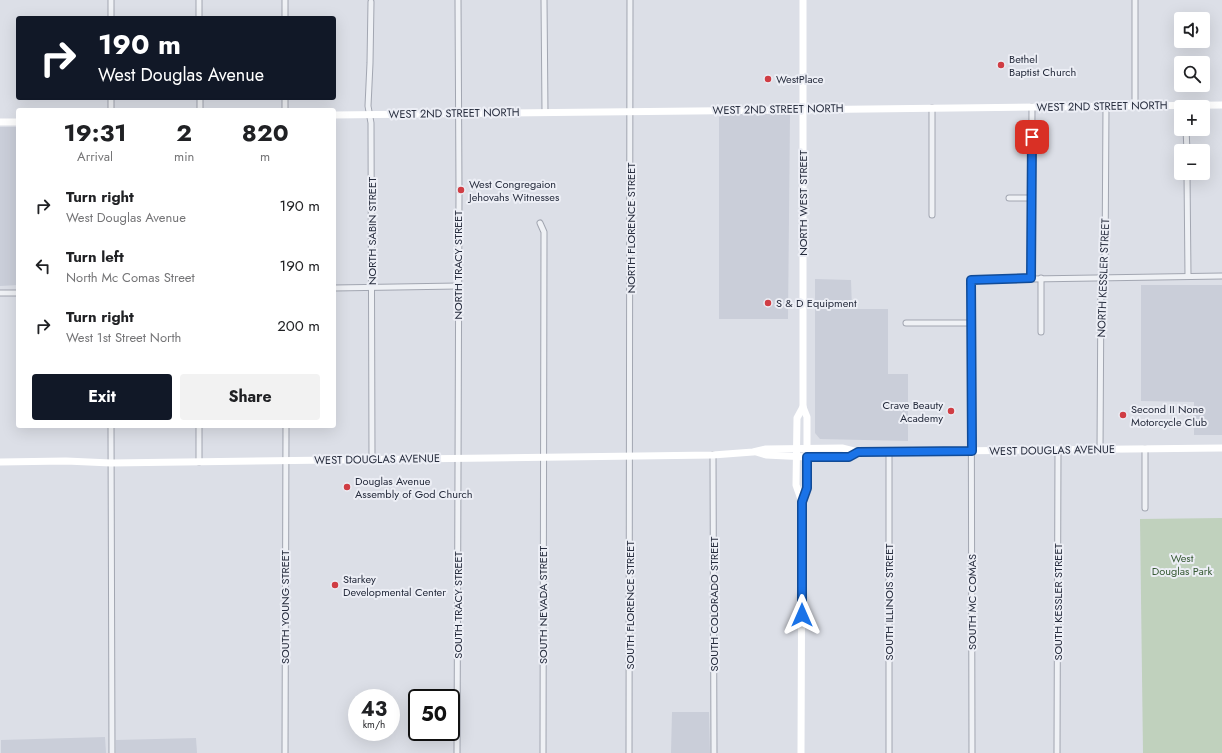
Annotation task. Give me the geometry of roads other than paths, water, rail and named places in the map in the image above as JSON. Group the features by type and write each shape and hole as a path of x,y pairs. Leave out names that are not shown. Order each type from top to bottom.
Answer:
{"street":[{"path":"111,0 111,16"},
{"path":"199,0 199,16"},
{"path":"285,0 285,16"},
{"name":"NORTH TRACY STREET","path":"458,0 458,458"},
{"path":"544,0 545,112"},
{"name":"NORTH FLORENCE STREET","path":"630,0 630,456"},
{"name":"NORTH WEST STREET","path":"802,502 807,488 807,417 803,407 803,0"},
{"path":"1134,0 1135,106"},
{"name":"NORTH SABIN STREET","path":"371,2 368,106 371,123 372,459"},
{"name":"WEST 2ND STREET NORTH","path":"1210,105 1222,105"},
{"name":"NORTH KESSLER STREET","path":"1100,450 1100,304 1101,279 1106,268 1106,106"},
{"name":"WEST 2ND STREET NORTH","path":"336,115 1174,106"},
{"path":"1032,107 1031,278 1222,276"},
{"path":"932,108 932,215"},
{"path":"0,122 16,122"},
{"path":"1187,180 1188,276"},
{"path":"1009,198 1032,198"},
{"name":"SOUTH NEVADA STREET","path":"540,223 544,232 543,753"},
{"name":"SOUTH MC COMAS","path":"972,753 971,280 1031,278"},
{"path":"1040,332 1041,278"},
{"path":"336,288 458,286"},
{"path":"0,293 16,293"},
{"path":"906,323 972,323"},
{"name":"NORTH WEST STREET","path":"802,502 796,485 797,418 803,407"},
{"path":"111,428 112,753"},
{"path":"199,428 199,462"},
{"name":"SOUTH YOUNG STREET","path":"285,753 286,428"},
{"name":"WEST DOUGLAS AVENUE","path":"0,462 66,461 111,463 713,455 753,452 766,449 797,448 842,448 858,452 1222,448"},
{"path":"1145,449 1145,508"},
{"name":"SOUTH KESSLER STREET","path":"1057,753 1058,450"},
{"name":"WEST DOUGLAS AVENUE","path":"753,452 766,455 797,457 849,457 858,452"},
{"name":"SOUTH ILLINOIS STREET","path":"889,452 889,753"},
{"name":"SOUTH COLORADO STREET","path":"713,455 714,753"},
{"name":"SOUTH FLORENCE STREET","path":"629,753 630,456"},
{"name":"SOUTH TRACY STREET","path":"457,753 458,458"},
{"path":"801,753 802,502"}],"place":[{"name":"Bethel Baptist Church","path":"1001,65"},
{"name":"WestPlace","path":"768,79"},
{"name":"West Congregaion Jehovahs Witnesses","path":"461,190"},
{"name":"S & D Equipment","path":"768,303"},
{"name":"Crave Beauty Academy","path":"951,411"},
{"name":"Second II None Motorcycle Club","path":"1123,415"},
{"name":"Douglas Avenue Assembly of God Church","path":"347,487"},
{"name":"Starkey Developmental Center","path":"335,585"}],"park label":[{"name":"West Douglas Park","path":"1182,564"}]}
